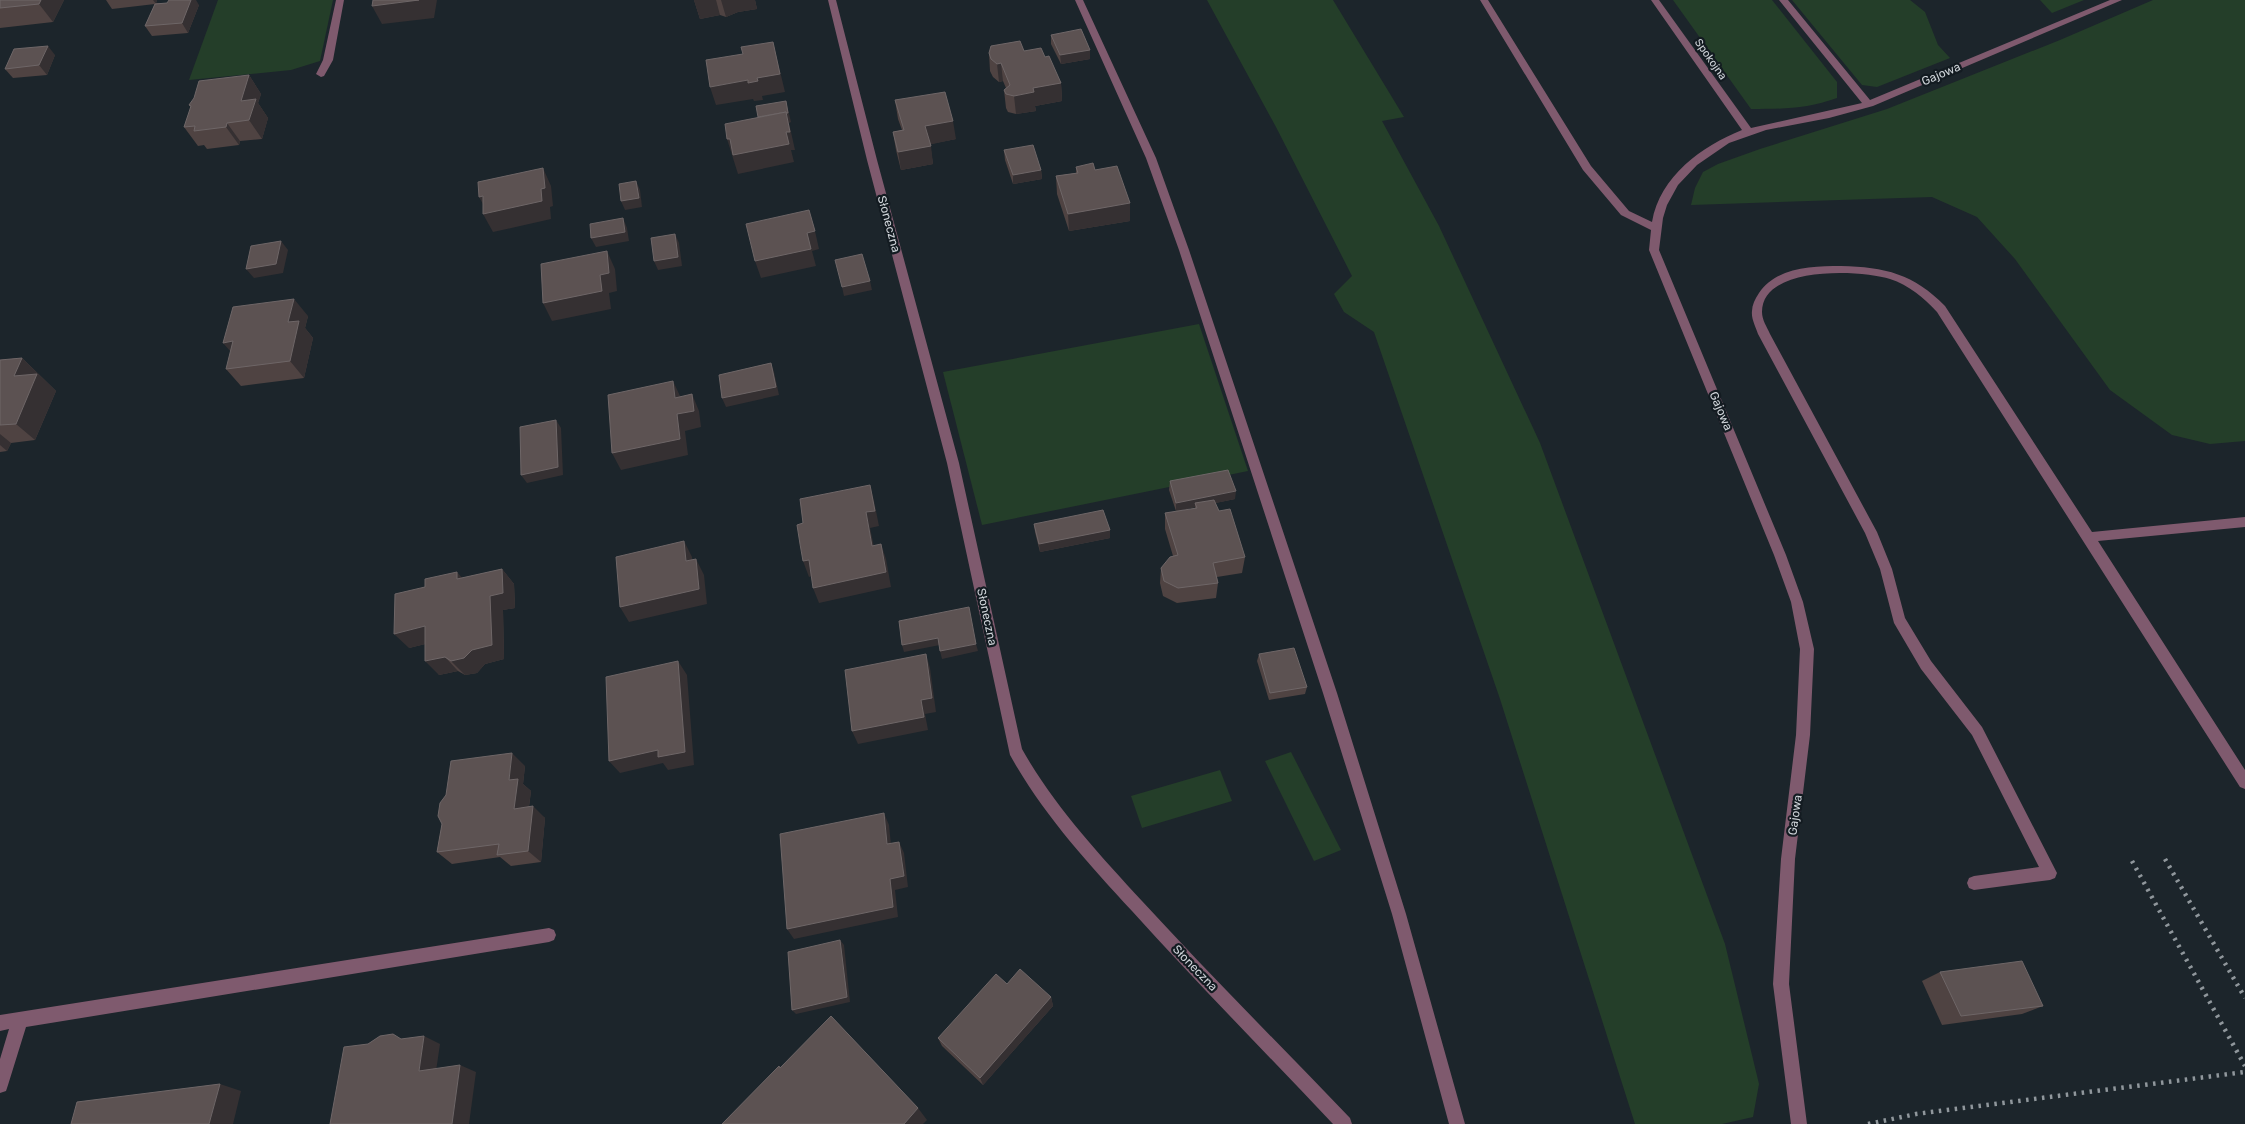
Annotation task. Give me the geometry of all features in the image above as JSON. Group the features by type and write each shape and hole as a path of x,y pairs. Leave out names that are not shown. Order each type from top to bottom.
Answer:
{"street":[{"path":"321,74 328,60 340,0"},
{"name":"Słoneczna","path":"832,0 952,463 1014,751 1051,810 1158,930 1344,1124"},
{"path":"1078,0 1151,158 1184,250 1330,693 1399,914 1457,1124"},
{"path":"1484,0 1587,168 1625,213 1655,228"},
{"name":"Spokojna","path":"1655,0 1748,131"},
{"path":"1783,0 1868,104"},
{"name":"Gajowa","path":"1799,1124 1781,984 1788,859 1803,735 1807,649 1797,602 1780,555 1654,250 1655,228 1663,200 1672,183 1708,151 1723,142 1748,131 1868,104 2118,0"},
{"path":"1974,883 2050,873 1976,731 1926,665 1899,619 1886,569 1871,532 1764,334 1757,312 1764,293 1787,276 1825,270 1867,270 1896,277 1923,291 1941,309 2245,782"},
{"path":"2089,537 2245,522"},
{"path":"0,1023 549,935"},
{"path":"0,1085 20,1020"}],"green space":[{"path":"218,0 333,0 320,61 291,70 189,80"},
{"path":"1207,0 1333,0 1404,117 1382,121 1439,226 1540,443 1725,944 1759,1084 1753,1117 1722,1124 1635,1124 1500,699 1374,332 1344,312 1334,294 1352,276 1276,127"},
{"path":"1673,0 1772,0 1837,82 1837,98 1805,106 1751,109"},
{"path":"1792,0 1910,0 1925,12 1938,45 1950,58 1877,87 1862,85"},
{"path":"2040,0 2084,0 2052,13"},
{"path":"2153,0 2245,0 2245,441 2210,444 2172,435 2110,390 2015,259 1977,217 1932,197 1691,205 1695,188 1703,172 1718,164 1887,109 2060,40"},
{"path":"1199,324 1248,471 982,525 943,372"},
{"path":"1291,752 1341,850 1314,861 1265,761"},
{"path":"1220,770 1232,801 1142,828 1131,796"}],"building":[{"path":"0,0 41,0 39,4 0,8"},
{"path":"169,0 191,0 182,23 145,26 155,4 167,3"},
{"path":"373,0 419,0 372,6"},
{"path":"1081,29 1090,50 1060,55 1051,35"},
{"path":"1020,41 1024,51 1041,48 1045,57 1049,56 1061,83 1033,88 1034,92 1014,96 1006,94 1004,90 1010,85 1001,63 997,64 991,59 989,53 991,46"},
{"path":"773,42 780,74 757,78 758,81 748,83 748,80 710,87 706,60 743,54 741,47"},
{"path":"48,46 39,65 5,69 14,49"},
{"path":"249,75 241,101 256,99 249,120 227,123 226,127 194,131 195,126 184,127 191,106 189,105 194,98 199,81"},
{"path":"945,92 953,121 925,126 931,146 898,152 893,132 904,130 895,100"},
{"path":"786,101 788,113 758,117 756,106"},
{"path":"786,112 790,132 786,132 789,144 733,155 730,139 727,139 725,124"},
{"path":"1033,145 1041,170 1013,175 1004,150"},
{"path":"1093,163 1095,170 1117,166 1130,203 1068,214 1056,176 1078,173 1076,167"},
{"path":"543,168 545,188 541,189 542,201 483,214 483,196 479,197 478,182"},
{"path":"636,181 639,198 621,201 619,184"},
{"path":"809,210 815,231 807,233 811,249 755,261 746,224"},
{"path":"623,218 625,232 591,238 590,224"},
{"path":"675,234 678,257 654,261 651,238"},
{"path":"281,241 276,264 246,269 251,246"},
{"path":"607,251 609,273 600,275 602,291 543,303 541,264"},
{"path":"862,254 870,281 842,287 835,260"},
{"path":"294,299 288,322 299,321 290,361 226,369 233,341 223,343 233,307"},
{"path":"22,358 14,376 37,374 16,424 0,425 0,360"},
{"path":"771,363 776,387 722,398 719,375"},
{"path":"673,381 675,398 692,394 694,411 677,414 680,439 612,453 608,395"},
{"path":"556,420 558,467 521,475 520,427"},
{"path":"1228,470 1236,491 1176,503 1170,481"},
{"path":"870,485 875,511 866,512 872,546 881,544 886,572 813,588 809,560 803,561 797,525 803,523 800,499"},
{"path":"1214,500 1219,511 1230,509 1245,557 1213,563 1218,583 1178,588 1164,581 1161,568 1170,557 1178,555 1165,513 1197,508 1195,503"},
{"path":"1103,510 1110,530 1039,544 1034,524"},
{"path":"684,541 686,561 696,559 699,589 620,607 616,557"},
{"path":"502,569 503,593 490,596 492,645 472,650 464,658 451,661 445,657 425,661 425,626 394,634 395,594 425,587 425,579 457,572 457,579"},
{"path":"969,607 976,644 940,651 938,638 902,645 899,621"},
{"path":"1294,648 1307,687 1270,693 1259,654"},
{"path":"926,654 932,698 921,700 924,717 852,731 845,670"},
{"path":"678,661 685,752 658,757 658,750 609,761 606,677"},
{"path":"512,753 509,780 518,779 514,809 533,806 528,851 497,855 499,844 437,852 442,824 438,816 440,803 446,795 451,761"},
{"path":"884,813 887,844 899,842 904,876 890,879 893,907 787,929 780,834"},
{"path":"840,940 847,997 792,1010 788,952"},
{"path":"2022,961 2043,1006 1961,1016 1940,972"},
{"path":"1020,969 1051,997 980,1078 938,1038 996,974 1007,984"},
{"path":"831,1016 918,1108 904,1124 722,1124 779,1066 780,1068"},
{"path":"393,1034 401,1039 424,1036 419,1071 460,1065 452,1124 330,1124 344,1047 368,1044 380,1036"},
{"path":"220,1084 209,1124 71,1124 77,1102"}],"railway":[{"path":"2165,859 2245,998"},
{"path":"2132,861 2245,1066"},
{"path":"1868,1124 1916,1114 2245,1072"}]}
